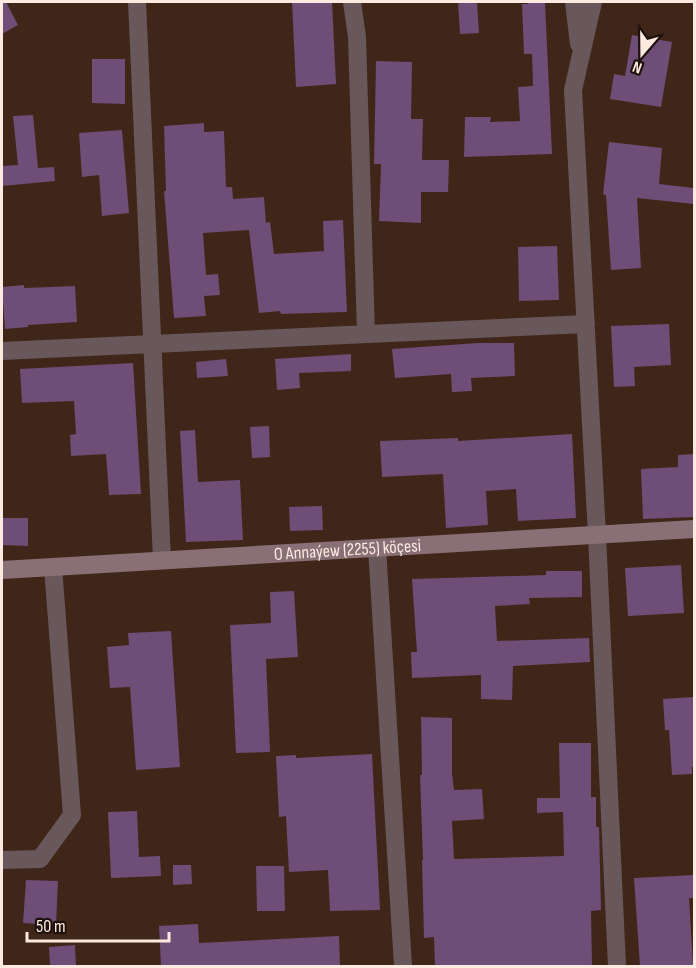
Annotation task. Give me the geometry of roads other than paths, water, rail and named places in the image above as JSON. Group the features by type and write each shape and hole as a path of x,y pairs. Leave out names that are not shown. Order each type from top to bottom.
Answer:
{"main road":[{"name":"O Annaýew (2255) köçesi","path":"2,570 694,529"}],"street":[{"path":"137,2 162,561"},
{"path":"352,2 357,37 366,334"},
{"path":"574,2 581,54"},
{"path":"593,2 573,90 617,966"},
{"path":"2,351 586,324"},
{"path":"377,548 403,966"},
{"path":"2,860 40,859 72,815 53,567"}]}
